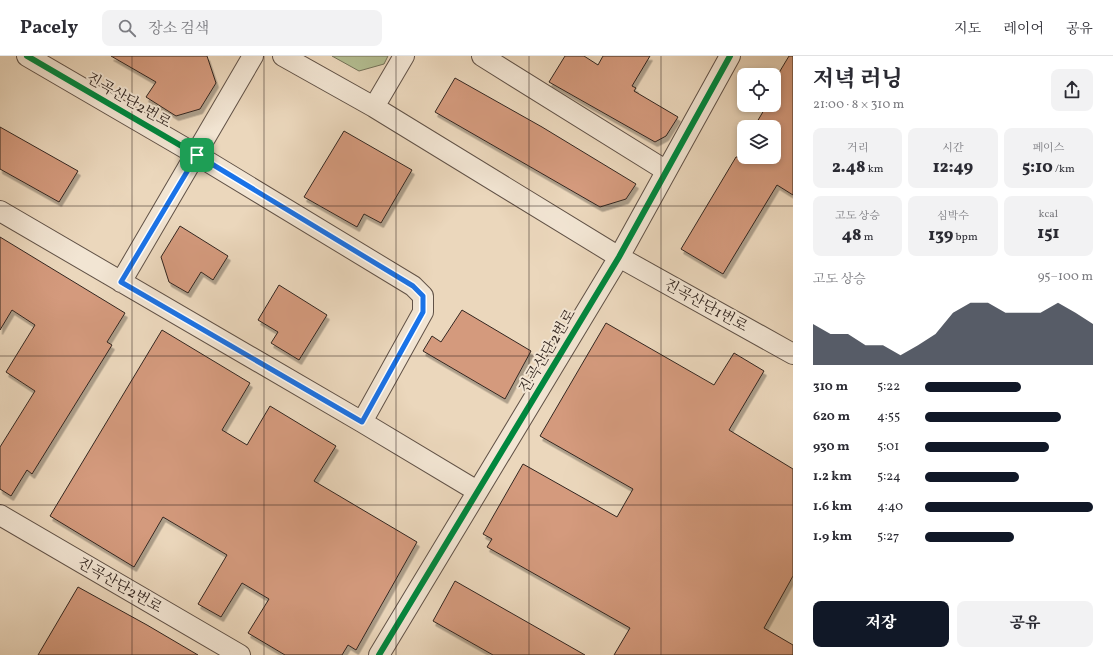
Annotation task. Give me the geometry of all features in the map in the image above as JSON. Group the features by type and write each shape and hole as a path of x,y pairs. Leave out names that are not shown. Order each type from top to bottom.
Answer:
{"street":[{"name":"진곡산단2번로","path":"27,56 197,155 413,286 423,296 423,312 362,422"},
{"path":"121,282 197,155 253,56"},
{"path":"282,56 374,107 619,257"},
{"path":"374,107 404,56"},
{"path":"482,56 666,170"},
{"name":"진곡산단2번로","path":"379,655 619,257 666,170 722,59"},
{"path":"0,211 362,422 477,491"},
{"name":"진곡산단1번로","path":"619,257 793,354"},
{"name":"진곡산단2번로","path":"0,515 240,655"}],"green space":[{"path":"332,56 388,56 384,64 359,71"}],"building":[{"path":"111,56 207,56 216,83 200,109 176,116 146,97 156,82"},
{"path":"565,56 584,56 598,65 603,56 650,56 632,86 636,88 634,91 678,117 666,136 655,142 549,82"},
{"path":"789,56 793,56 793,195 777,185 723,274 681,249 736,157 737,164 781,164 781,120 758,120 763,112 781,112 781,69"},
{"path":"455,78 542,127 636,184 626,199 600,207 435,112"},
{"path":"0,127 78,171 59,202 0,169"},
{"path":"344,131 412,170 381,223 364,214 357,227 304,197"},
{"path":"180,226 228,256 213,280 201,272 188,293 169,282 161,257"},
{"path":"0,237 125,313 107,342 112,345 32,474 27,470 11,496 0,489 0,447 35,391 6,372 35,325 12,310 0,330"},
{"path":"279,285 327,315 299,360 271,343 278,332 258,320"},
{"path":"462,310 531,351 505,399 423,351 432,336 441,342"},
{"path":"606,323 714,385 734,353 764,371 729,430 793,469 793,576 764,628 793,645 793,655 614,655 630,628 487,547 492,539 483,534 523,464 617,517 633,489 540,436"},
{"path":"162,330 250,383 222,430 247,445 270,406 336,446 314,481 417,542 356,650 348,645 342,655 285,655 248,633 269,599 242,583 221,617 198,604 227,555 163,517 134,567 50,516"},
{"path":"455,581 585,655 493,655 433,621"},
{"path":"78,587 147,625 198,655 38,655"}],"cycle path":[{"path":"27,56 197,155 413,286 423,296 423,312 362,422"},
{"path":"379,655 619,257 730,56"}],"route":[{"path":"197,155 413,286 423,296 423,312 362,422 121,282 197,155"}]}
